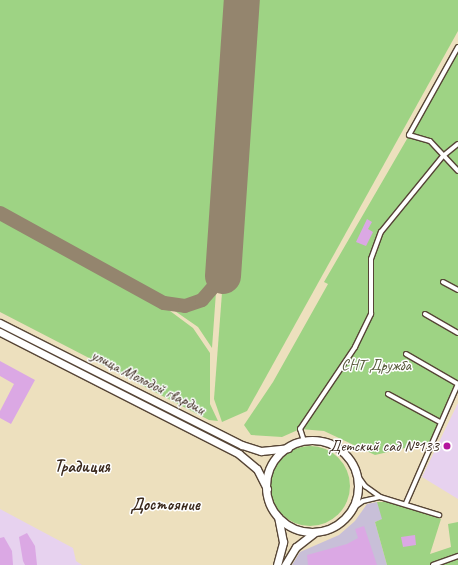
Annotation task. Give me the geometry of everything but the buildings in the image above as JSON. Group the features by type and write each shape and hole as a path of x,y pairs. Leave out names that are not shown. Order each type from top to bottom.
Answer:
{"main road":[{"name":"улица Молодой гвардии","path":"0,323 242,446 261,451 288,448"},
{"name":"улица Молодой гвардии","path":"0,332 239,454 254,466 266,489"},
{"path":"278,565 283,542 277,516 266,489 271,467 288,448 304,441 321,441 337,447 350,459 357,475 358,492 353,508 337,525 316,532 296,547 285,565"},
{"path":"277,516 296,529 316,532"}],"street":[{"path":"458,47 409,136 430,141 458,171"},
{"path":"304,441 300,429 355,348 371,314 371,259 381,232 443,156 458,144"},
{"path":"443,282 458,290"},
{"path":"425,314 458,333"},
{"path":"406,354 458,384 440,422 406,503"},
{"path":"388,394 440,422"},
{"path":"357,475 365,486 380,497 406,503 439,515"},
{"path":"353,508 363,501 380,497"},
{"path":"433,565 458,556"}],"shaded area":[{"name":"Детский сад №133","path":"458,403 458,499 422,477"},
{"path":"377,502 383,519 375,522 387,565 292,565 300,552 339,535 355,521 367,504"},
{"path":"0,509 73,548 76,561 82,565 0,565"}],"green space":[{"path":"0,0 237,0 218,269 213,288 206,295 190,303 173,303 0,208"},
{"path":"244,0 458,0 458,31 247,411 222,422 214,399"},
{"name":"СНТ Дружба","path":"458,51 458,388 431,442 375,455 324,431 300,429 282,437 251,435 244,425 273,382 328,284 324,282"},
{"path":"0,220 162,305 193,328 210,353 210,404 218,421 209,420 0,312"},
{"path":"216,292 212,348 198,327 172,309 196,307"},
{"path":"310,446 325,449 338,458 347,471 350,486 347,501 338,514 325,523 310,526 295,523 282,514 273,501 270,486 273,471 282,458 295,449"},
{"path":"377,502 391,502 441,519 430,554 451,547 448,524 458,522 458,565 387,565 375,522 382,519"}],"taxiway":[{"path":"0,213 164,303 185,306 202,300 223,276"}],"runway":[{"path":"223,276 242,0"}],"place":[{"name":"Детский сад №133","path":"447,446"}],"district":[{"name":"Традиция","path":"82,467"},
{"name":"Достояние","path":"165,505"}]}
